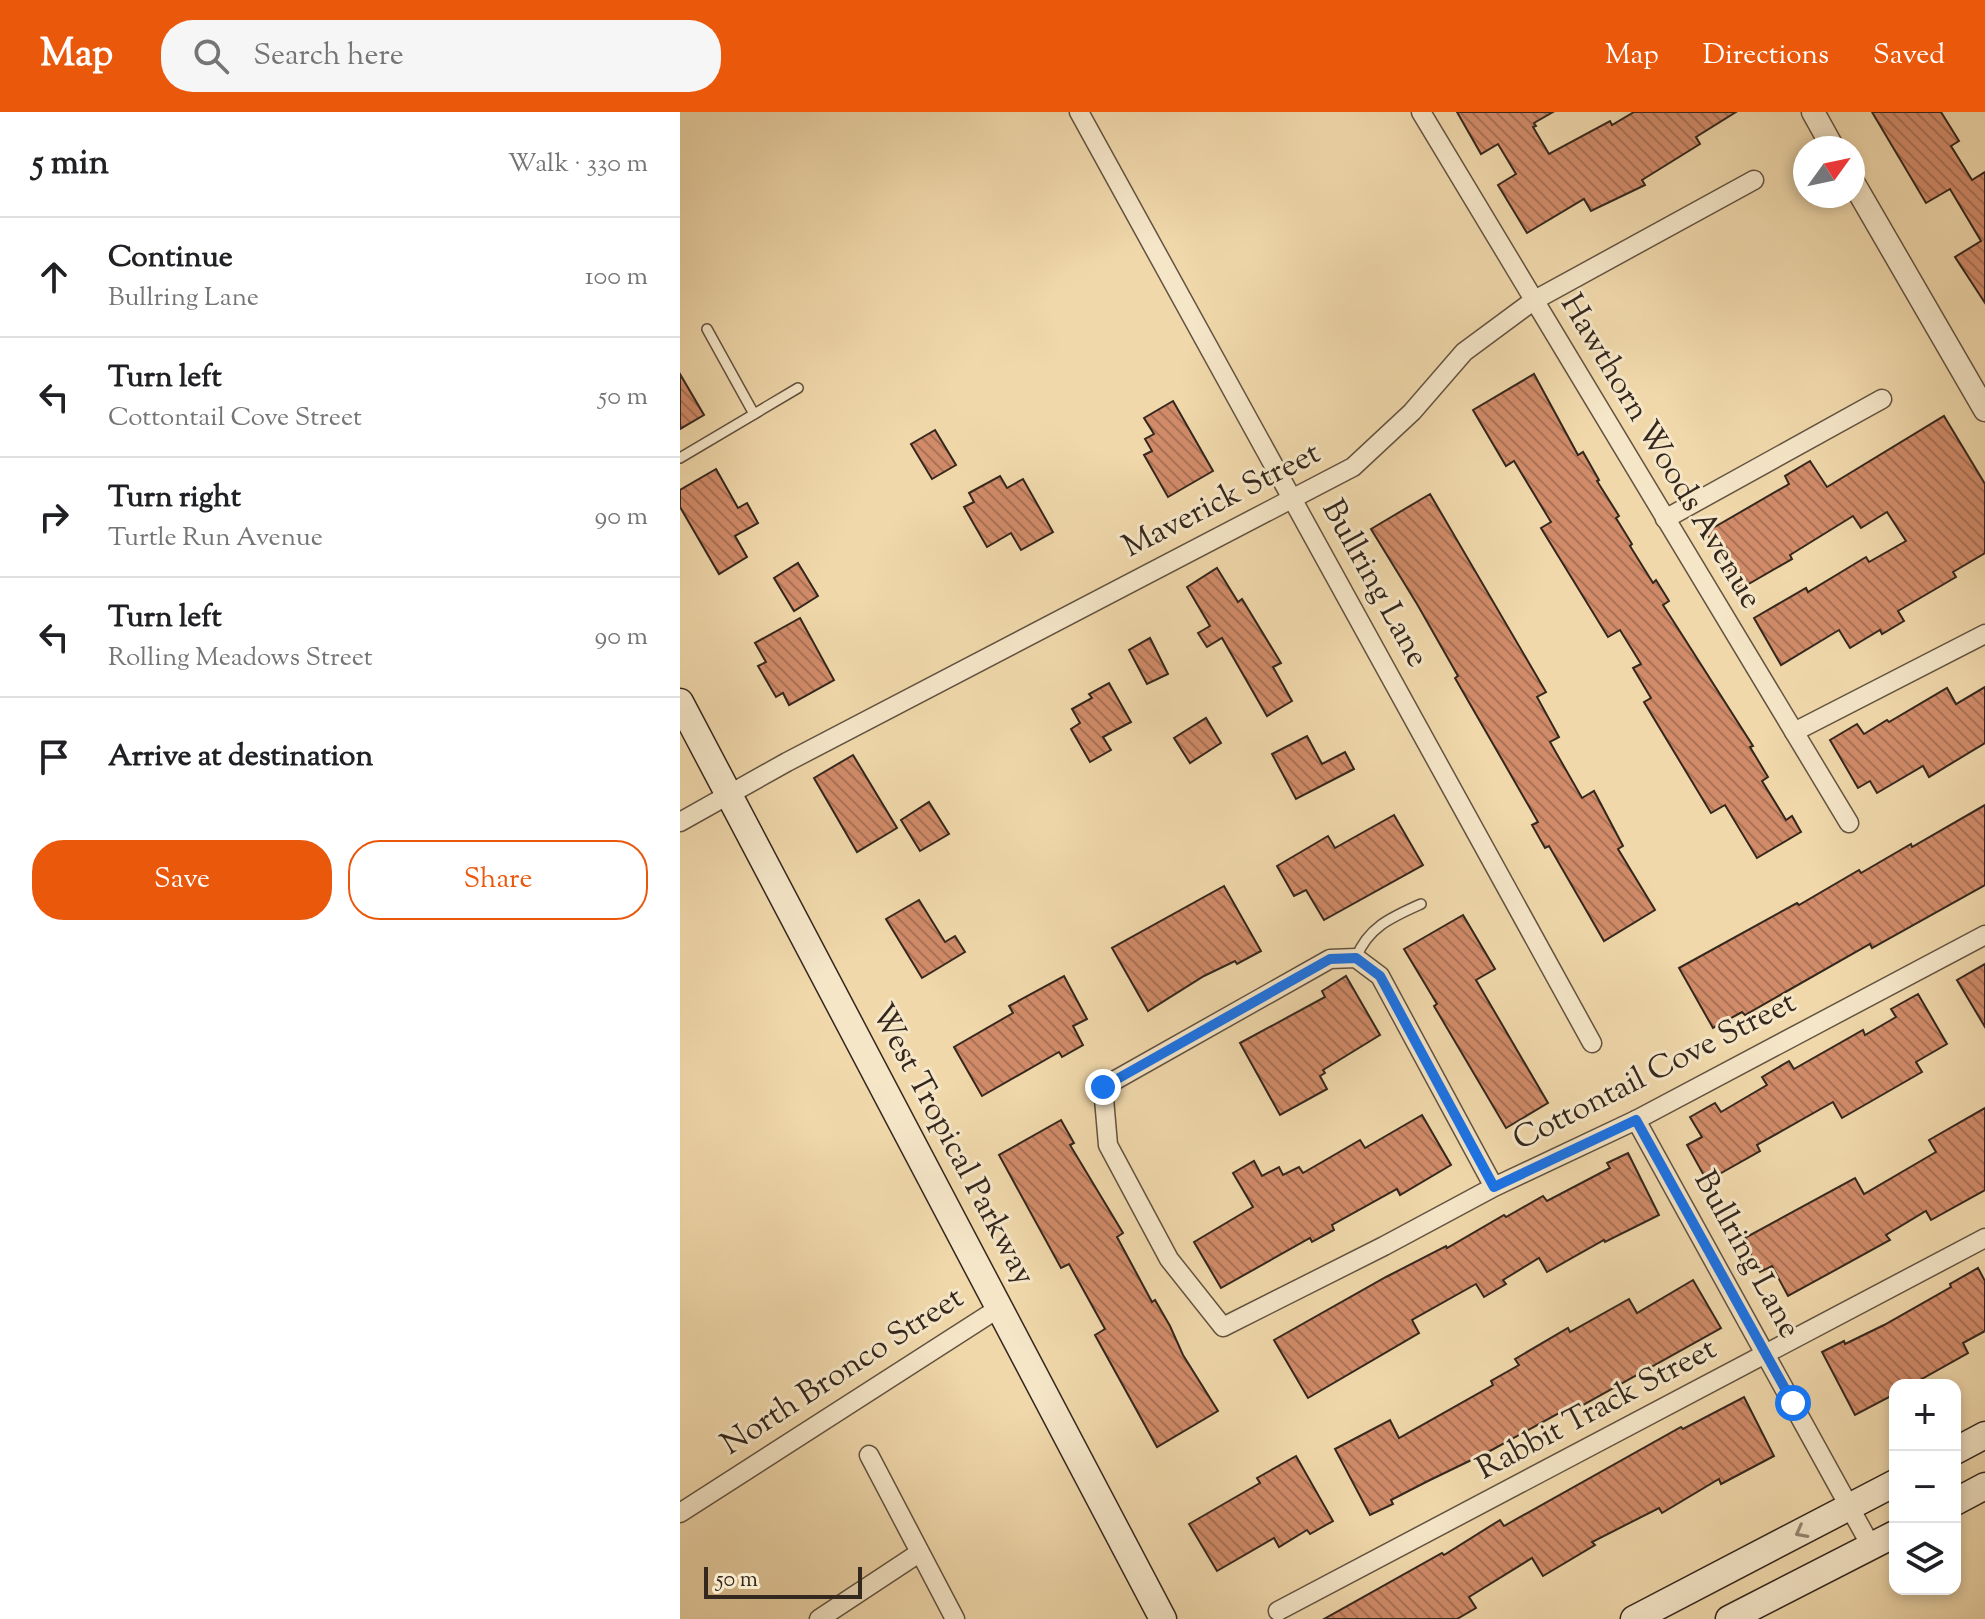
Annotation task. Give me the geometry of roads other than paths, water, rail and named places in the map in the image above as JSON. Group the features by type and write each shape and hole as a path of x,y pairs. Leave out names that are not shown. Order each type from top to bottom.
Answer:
{"main road":[{"name":"West Tropical Parkway","path":"680,702 1163,1619"},
{"path":"1961,1448 1985,1435"},
{"path":"1634,1619 1889,1486"},
{"path":"1961,1499 1985,1486"},
{"path":"1729,1619 1889,1537"}],"street":[{"name":"Bullring Lane","path":"1079,112 1592,1043"},
{"name":"Hawthorn Woods Avenue","path":"1421,112 1849,823"},
{"path":"1813,112 1826,136"},
{"name":"Maverick Street","path":"680,822 1353,467 1412,412 1464,352 1533,301 1754,180"},
{"path":"1865,203 1985,410"},
{"path":"1665,519 1882,399"},
{"path":"1794,732 1985,634"},
{"name":"Cottontail Cove Street","path":"1356,958 1330,959 1103,1087 1108,1145 1169,1259 1223,1327 1494,1187 1636,1120 1985,935"},
{"path":"1356,958 1380,976 1494,1187"},
{"name":"Bullring Lane","path":"1636,1120 1871,1546"},
{"name":"Rabbit Track Street","path":"1278,1611 1985,1238"},
{"name":"North Bronco Street","path":"680,1513 999,1308"},
{"path":"869,1455 955,1619"},
{"path":"819,1619 919,1553"}],"lane":[{"path":"707,329 754,414"},
{"path":"680,458 798,388"},
{"path":"1356,958 1365,940 1377,927 1421,904"}]}
